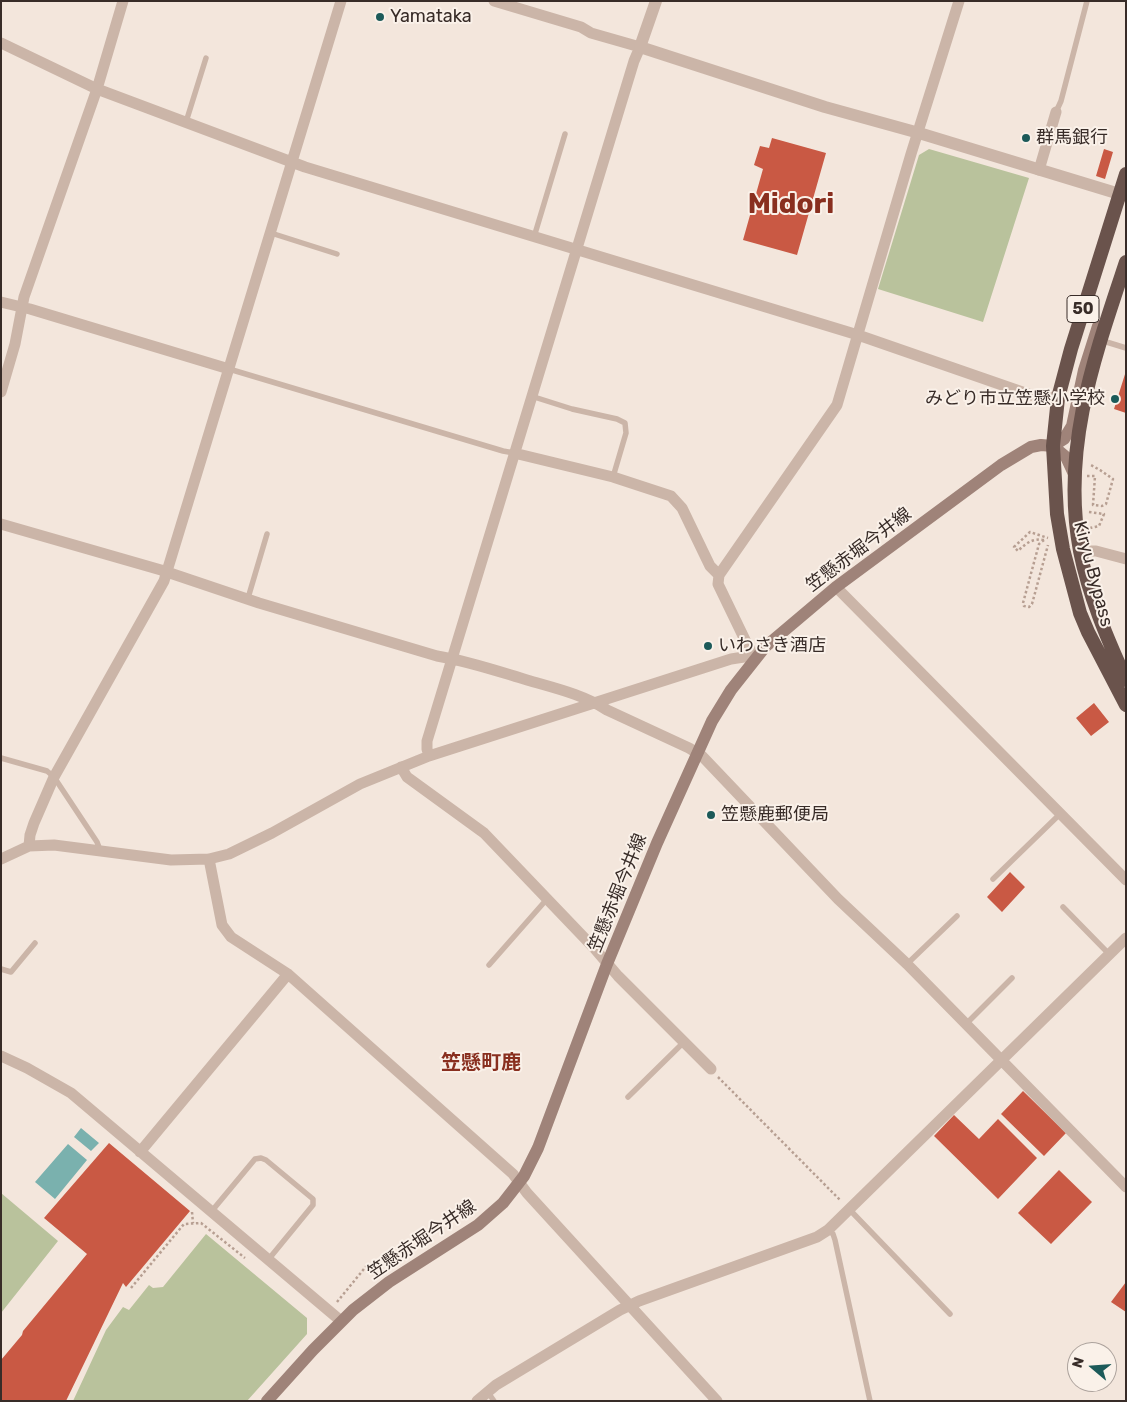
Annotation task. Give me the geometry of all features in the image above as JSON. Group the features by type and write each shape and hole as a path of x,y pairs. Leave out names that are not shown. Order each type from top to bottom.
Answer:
{"highway":[{"name":"50","path":"1052,446 1058,398 1071,349 1123,196 1126,174"},
{"name":"50","path":"1100,340 1126,262"},
{"name":"Kiryu Bypass","path":"1100,340 1080,420 1074,474 1076,514 1080,551 1099,618 1126,680"},
{"name":"Kiryu Bypass","path":"1052,446 1057,514 1063,550 1080,612 1088,632 1126,705"}],"main road":[{"path":"1074,474 1066,456 1052,446 1064,438 1072,426 1084,370 1094,338 1115,274 1126,256"},
{"name":"笠懸赤堀今井線","path":"267,1401 341,1321 371,1295 478,1225 503,1203 520,1183 538,1148 608,964 657,843 697,753 722,704 755,658 779,634 836,587 1001,465 1031,447 1041,445 1052,446"}],"street":[{"path":"1,392 15,344 22,307 97,89 123,1"},
{"path":"29,846 34,823 54,777 155,599 167,573 341,1"},
{"path":"494,1 581,27 591,33 825,107 919,133 1123,196"},
{"path":"429,756 427,741 634,61 656,1"},
{"path":"755,658 718,584 718,575 837,405 959,1"},
{"path":"1,43 97,89 292,163 858,335 1031,395 1058,398"},
{"path":"1039,170 1056,112"},
{"path":"1,302 229,368"},
{"path":"514,453 665,493 675,499 682,508 710,566 718,575"},
{"path":"1,524 437,656 452,658 563,691 594,702 606,710 689,748 706,760 838,899 907,964 1126,1187"},
{"path":"1080,551 1126,558"},
{"path":"836,587 1126,880"},
{"path":"1,859 29,846 54,845 170,860 209,859 244,847 343,793 429,756 731,659 755,658"},
{"path":"401,767 407,777 484,833 618,976 711,1069"},
{"path":"209,859 221,919 224,929 231,937 288,974 513,1174 527,1193 717,1401"},
{"path":"477,1401 490,1396 552,1350 629,1305 818,1237 828,1230 1126,938"},
{"path":"140,1152 288,974"},
{"path":"1,1056 27,1068 71,1093 341,1321"}],"lane":[{"path":"1056,112 1087,1"},
{"path":"186,122 206,58"},
{"path":"534,237 566,134"},
{"path":"271,233 336,254"},
{"path":"1100,340 1126,348"},
{"path":"229,368 493,449 514,453"},
{"path":"531,396 572,409 617,419 625,423 626,433 613,478"},
{"path":"248,598 267,534"},
{"path":"1,758 47,771 54,777 97,842 100,850"},
{"path":"993,879 1060,814"},
{"path":"489,965 547,899"},
{"path":"1063,907 1109,954"},
{"path":"907,964 957,916"},
{"path":"1,969 11,972 34,942"},
{"path":"966,1024 1012,978"},
{"path":"628,1097 684,1042"},
{"path":"211,1212 255,1159 261,1158 266,1160 313,1199 313,1205 268,1260"},
{"path":"849,1210 950,1314"},
{"path":"828,1230 836,1240 870,1401"}],"path":[{"path":"1086,463 1113,479 1106,504 1102,506 1093,505 1095,476 1087,476 1086,485"},
{"path":"1091,512 1104,514 1099,526 1092,527"},
{"path":"1030,532 1050,539 1031,606 1023,604 1039,544 1044,540 1032,540 1025,544 1018,551 1014,547 1030,532"},
{"path":"711,1069 849,1210"},
{"path":"131,1288 184,1224 200,1223 245,1258"},
{"path":"334,1306 368,1264"}],"green space":[{"path":"929,149 1029,178 983,322 878,289 919,155"},
{"path":"1,1193 58,1241 1,1313"},
{"path":"206,1234 307,1318 307,1334 247,1401 73,1401 106,1330 123,1307 129,1310 149,1285 153,1288 163,1287"}],"water":[{"path":"81,1128 99,1143 91,1151 74,1137"},
{"path":"68,1144 87,1160 55,1199 35,1182"}],"building":[{"path":"772,138 826,153 797,255 743,240 763,169 754,165 760,146 769,148"},
{"path":"1104,149 1113,152 1105,179 1096,176"},
{"path":"1126,371 1126,413 1114,409"},
{"path":"1094,703 1109,722 1091,736 1076,718"},
{"path":"1010,872 1025,887 1002,912 987,897"},
{"path":"1023,1091 1066,1133 1044,1156 1001,1114"},
{"path":"954,1115 979,1139 998,1119 1037,1158 998,1199 934,1136"},
{"path":"109,1143 190,1211 126,1287 123,1283 66,1401 1,1401 1,1360 87,1254 44,1218"},
{"path":"1059,1170 1092,1202 1051,1244 1018,1213"},
{"path":"1126,1282 1126,1312 1111,1302"}],"place":[{"name":"Yamataka","path":"380,17"},
{"name":"群馬銀行","path":"1026,138"},
{"name":"みどり市立笠懸小学校","path":"1115,399"},
{"name":"いわさき酒店","path":"708,646"},
{"name":"笠懸鹿郵便局","path":"711,815"}],"district":[{"name":"Midori","path":"791,205"},
{"name":"笠懸町鹿","path":"481,1063"}]}
